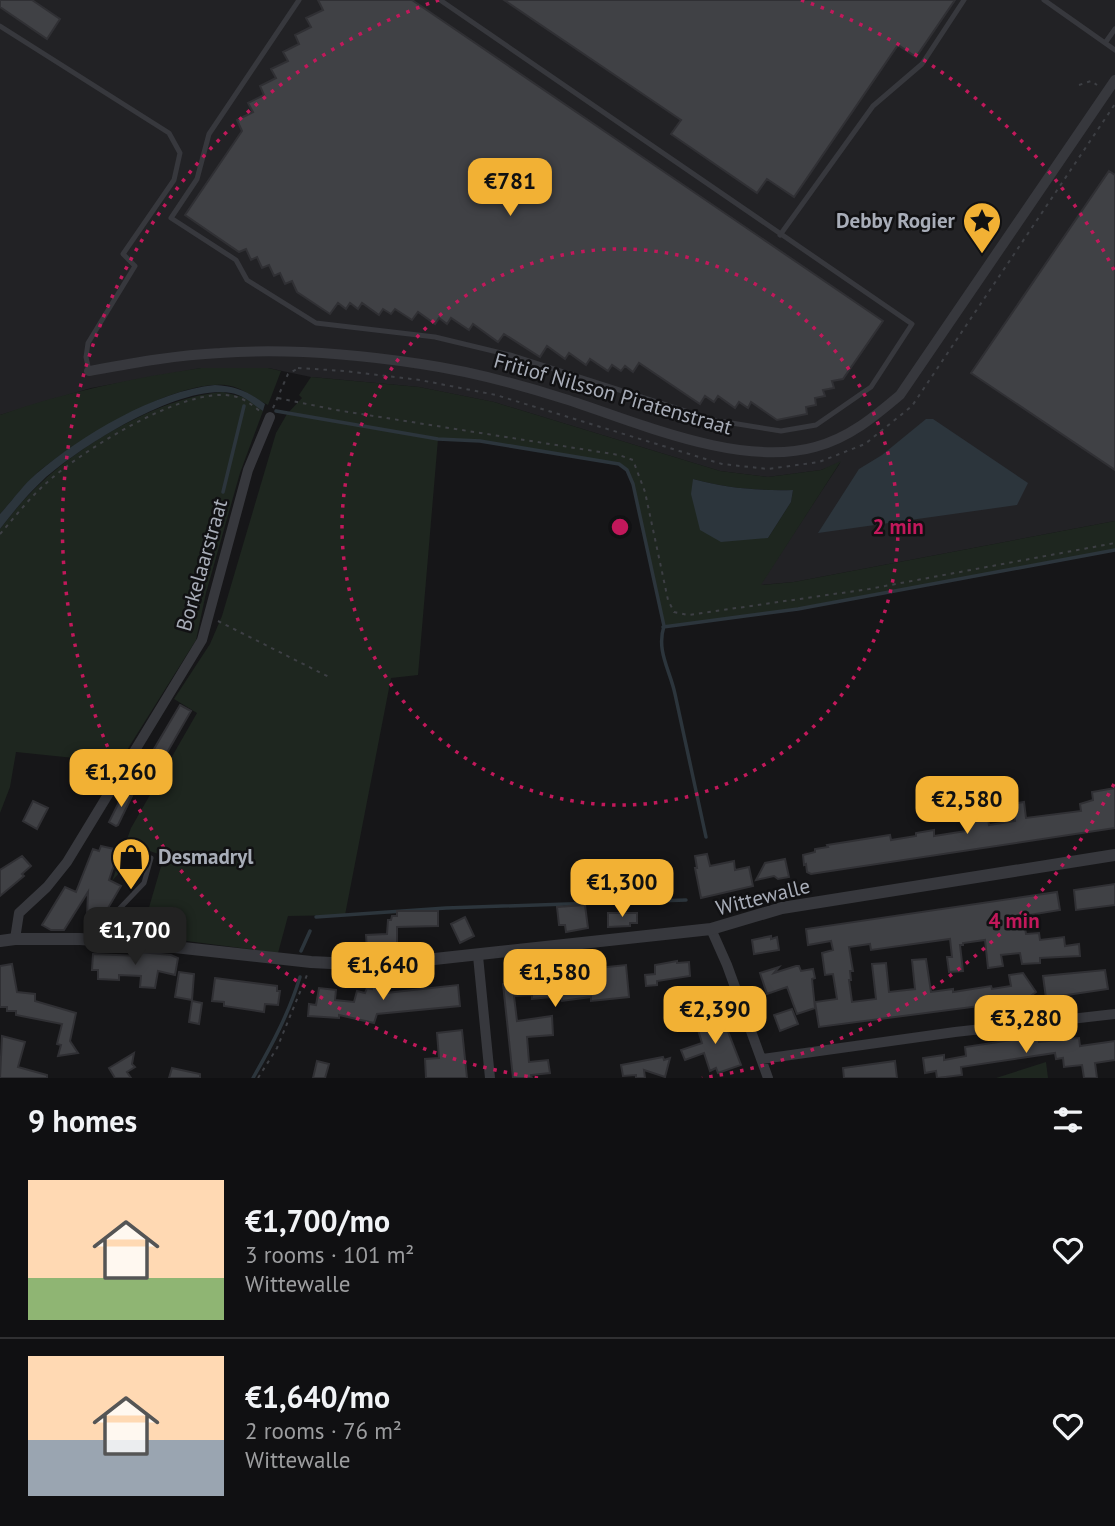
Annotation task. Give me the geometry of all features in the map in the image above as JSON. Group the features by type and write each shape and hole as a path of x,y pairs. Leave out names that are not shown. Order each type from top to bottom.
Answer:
{"street":[{"name":"Fritiof Nilsson Piratenstraat","path":"89,371 142,361 221,353 299,352 346,355 422,364 500,380 725,448 768,454 815,447 856,430 900,395 1115,80"},
{"name":"Borkelaarstraat","path":"15,939 19,913 47,887 67,862 202,640 248,470 270,417"},
{"name":"Wittewalle","path":"0,941 100,940 351,964 478,956 711,929 782,908 1115,855"},
{"path":"711,929 768,1078"},
{"path":"478,956 490,1078"},
{"path":"762,1059 955,1032 1115,1014"}],"lane":[{"path":"299,0 209,134 197,179 172,218 236,260 247,280 316,323 435,337 510,355 713,420 781,431 816,425 871,387 912,324 440,0"},
{"path":"780,235 873,106 922,64 964,0"},
{"path":"1044,0 1115,50"},
{"path":"0,26 169,133 180,153 174,180 123,254 135,266 88,342 86,357 89,371"},
{"path":"1105,43 1115,29"},
{"path":"100,940 101,928 144,883 151,858"}],"path":[{"path":"0,534 44,485 66,467 161,411 198,398 231,396 248,402 270,417 288,373 298,369 345,371 420,380 496,395 722,464 768,470 819,462 864,444 912,406 1115,104"},
{"path":"278,398 336,410 619,455 633,460 645,492 668,600 674,612 688,615 869,589 1115,543"},
{"path":"209,616 329,677"},
{"path":"258,1078 277,1048 311,962"}],"shaded area":[{"path":"0,0 1115,0 1115,521 794,582 760,585 840,463 821,470 768,477 720,471 494,402 419,387 311,377 268,368 201,368 91,388 0,415"},
{"path":"201,368 268,368 281,371 268,405 231,386 204,386 179,392 126,415 53,460 36,474 0,514 0,415 99,387"},
{"path":"311,377 419,387 494,402 720,471 768,477 821,470 841,461 761,585 794,582 1115,521 1115,550 798,609 663,627 633,484 627,470 619,464 480,441 438,439 418,675 391,678 345,915 288,916 278,953 141,935 164,856 141,848 112,881 131,828 197,713 174,699 210,644 222,616 276,433 287,414 302,398 299,395","holes":["693,479 743,488 793,490 791,502 768,538"]},
{"path":"215,385 248,393 265,404 263,411 236,394 210,393 185,398 132,420 81,451 43,480 0,529 0,514 22,488 75,444 144,406 168,396"},
{"path":"223,392 247,398 263,411 240,473 206,593 196,640 122,758 113,762 16,752 10,787 0,813 0,529 43,481 103,436 151,411 200,395"},
{"path":"926,419 933,419 1028,483 1017,505 818,533 859,469 882,455"},
{"path":"693,479 743,488 793,490 791,502 768,538 721,542 700,530 691,494"},
{"path":"1046,1062 1048,1078 996,1078"}],"building":[{"path":"0,0 32,0 60,19 47,39 0,7"},
{"path":"318,0 412,0 883,321 843,379 832,381 834,388 823,390 825,396 815,398 816,405 806,407 807,414 777,420 751,402 748,408 739,402 735,408 718,396 714,402 705,396 700,404 639,363 633,372 625,366 621,371 612,365 608,371 590,359 586,365 569,353 565,359 547,346 540,357 504,334 498,342 473,324 469,330 451,318 447,324 439,318 435,324 418,312 412,320 395,309 391,314 383,309 379,315 362,303 358,309 350,303 346,309 338,303 330,314 297,292 292,281 285,284 280,273 274,276 269,265 262,268 257,257 251,260 246,249 239,252 185,215 242,131 237,120 253,112 248,103 264,95 260,86 276,78 271,69 288,61 283,52 299,44 295,35 311,27 306,18 323,10"},
{"path":"504,0 955,0 916,57 898,45 794,197 767,179 757,193 671,134 681,120"},
{"path":"1109,171 1115,175 1115,470 971,373"},
{"path":"180,705 191,711 165,756 154,749"},
{"path":"1115,788 1115,828 811,874 807,872 806,864 804,865 803,855 828,847 827,845 890,835 891,840 934,830 934,836 966,831 963,811 974,810 975,816 980,816 980,820 988,819 989,825 1015,821 1012,804 1024,802 1026,818 1081,811 1080,804 1093,800 1092,792"},
{"path":"124,792 132,796 116,826 109,822"},
{"path":"33,801 48,808 37,829 23,821"},
{"path":"101,846 119,850 109,880 121,886 101,920 98,924 87,918 88,892 64,930 51,930 42,925 65,887 76,892 93,849 99,851"},
{"path":"707,854 710,866 734,861 735,870 749,867 753,886 701,898 695,856"},
{"path":"22,856 31,866 22,874 24,876 0,896 0,870"},
{"path":"785,859 789,877 778,879 774,876 756,880 765,863"},
{"path":"1115,884 1115,905 1076,910 1074,890"},
{"path":"1057,892 1060,910 1023,916 1026,934 1039,933 1040,940 1064,937 1065,946 1079,944 1080,956 1040,958 1040,963 1022,964 1020,953 1001,955 1003,966 988,968 985,940 960,945 963,971 949,972 947,957 952,957 950,939 871,950 870,944 849,947 853,971 850,971 849,980 852,1002 876,999 872,964 886,963 889,992 915,989 912,960 926,959 931,992 1011,986 1009,975 1023,973 1036,992 1025,1000 819,1027 815,1002 837,999 833,974 825,975 822,953 833,950 831,941 808,945 806,929"},
{"path":"585,905 588,928 566,932 565,925 559,925 557,907"},
{"path":"397,911 438,911 438,926 397,927 397,949 367,950 366,935 387,934 388,920 397,916"},
{"path":"608,913 637,913 637,923 608,927"},
{"path":"465,917 474,936 460,943 451,924"},
{"path":"771,936 771,939 777,937 779,950 754,954 752,940"},
{"path":"140,952 178,958 175,975 158,971 155,988 140,987 141,976 119,975 119,980 98,979 98,970 92,970 93,954 140,956"},
{"path":"689,962 690,976 657,981 657,985 646,986 645,975 655,974 655,965"},
{"path":"12,964 17,992 35,994 35,1001 76,1013 70,1041 78,1053 58,1056 61,1045 57,1044 62,1024 16,1015 16,1011 7,1011 7,1007 0,1007 0,966"},
{"path":"626,965 629,997 591,1001 591,997 562,1001 561,996 532,999 532,995 514,996 517,1021 552,1016 553,1035 527,1037 529,1062 548,1060 550,1073 531,1075 532,1078 513,1078 503,984 514,979 532,978 532,984 549,981 549,976 588,974 588,969"},
{"path":"799,966 801,971 813,969 815,978 812,979 815,1008 797,1014 787,987 767,994 760,973 779,967 774,973"},
{"path":"1105,970 1108,989 1046,998 1043,976"},
{"path":"179,972 194,974 192,1000 175,997"},
{"path":"215,978 277,986 277,991 280,991 278,1005 265,1004 264,1012 224,1006 224,1002 212,1001"},
{"path":"373,984 386,988 385,993 458,985 460,1006 377,1014 374,1023 339,1015 339,1018 308,1016 309,1004 316,1005 319,988 336,990 335,1000 354,1002 357,991 365,993 367,988 372,989"},
{"path":"192,1001 202,1003 199,1024 189,1022"},
{"path":"792,1009 798,1024 780,1031 774,1015"},
{"path":"722,1016 741,1065 718,1073 716,1068 710,1071 704,1053 685,1060 681,1050 702,1043 696,1023"},
{"path":"462,1030 467,1078 426,1078 425,1059 439,1058 437,1033"},
{"path":"2,1036 25,1042 18,1067 47,1075 47,1078 0,1078"},
{"path":"1038,1036 1039,1042 1079,1038 1080,1046 1115,1041 1115,1060 1095,1063 1097,1078 1084,1078 1082,1065 1064,1067 1063,1058 1056,1059 1055,1053 961,1067 962,1075 937,1078 936,1071 925,1073 923,1058 944,1055 944,1060 966,1056 965,1047"},
{"path":"134,1053 132,1064 135,1067 127,1072 131,1078 115,1078 109,1068"},
{"path":"663,1057 664,1060 670,1058 665,1077 644,1070 645,1078 636,1078 636,1075 623,1076 621,1065"},
{"path":"317,1061 329,1064 325,1078 313,1078"},
{"path":"895,1061 897,1078 844,1078 843,1068"},
{"path":"172,1068 200,1074 200,1078 169,1078"}],"waterway":[{"path":"223,492 244,406"},
{"path":"276,411 438,439 480,441 619,464 627,470 633,484 664,626 663,652 675,694 706,837"},
{"path":"663,627 798,609 1115,550"},
{"path":"316,917 446,908 686,900"},
{"path":"301,951 310,931"},
{"path":"253,1078 279,1029 300,977"}],"place":[{"name":"Debby Rogier","path":"982,255"},
{"name":"Desmadryl","path":"131,891"}]}
